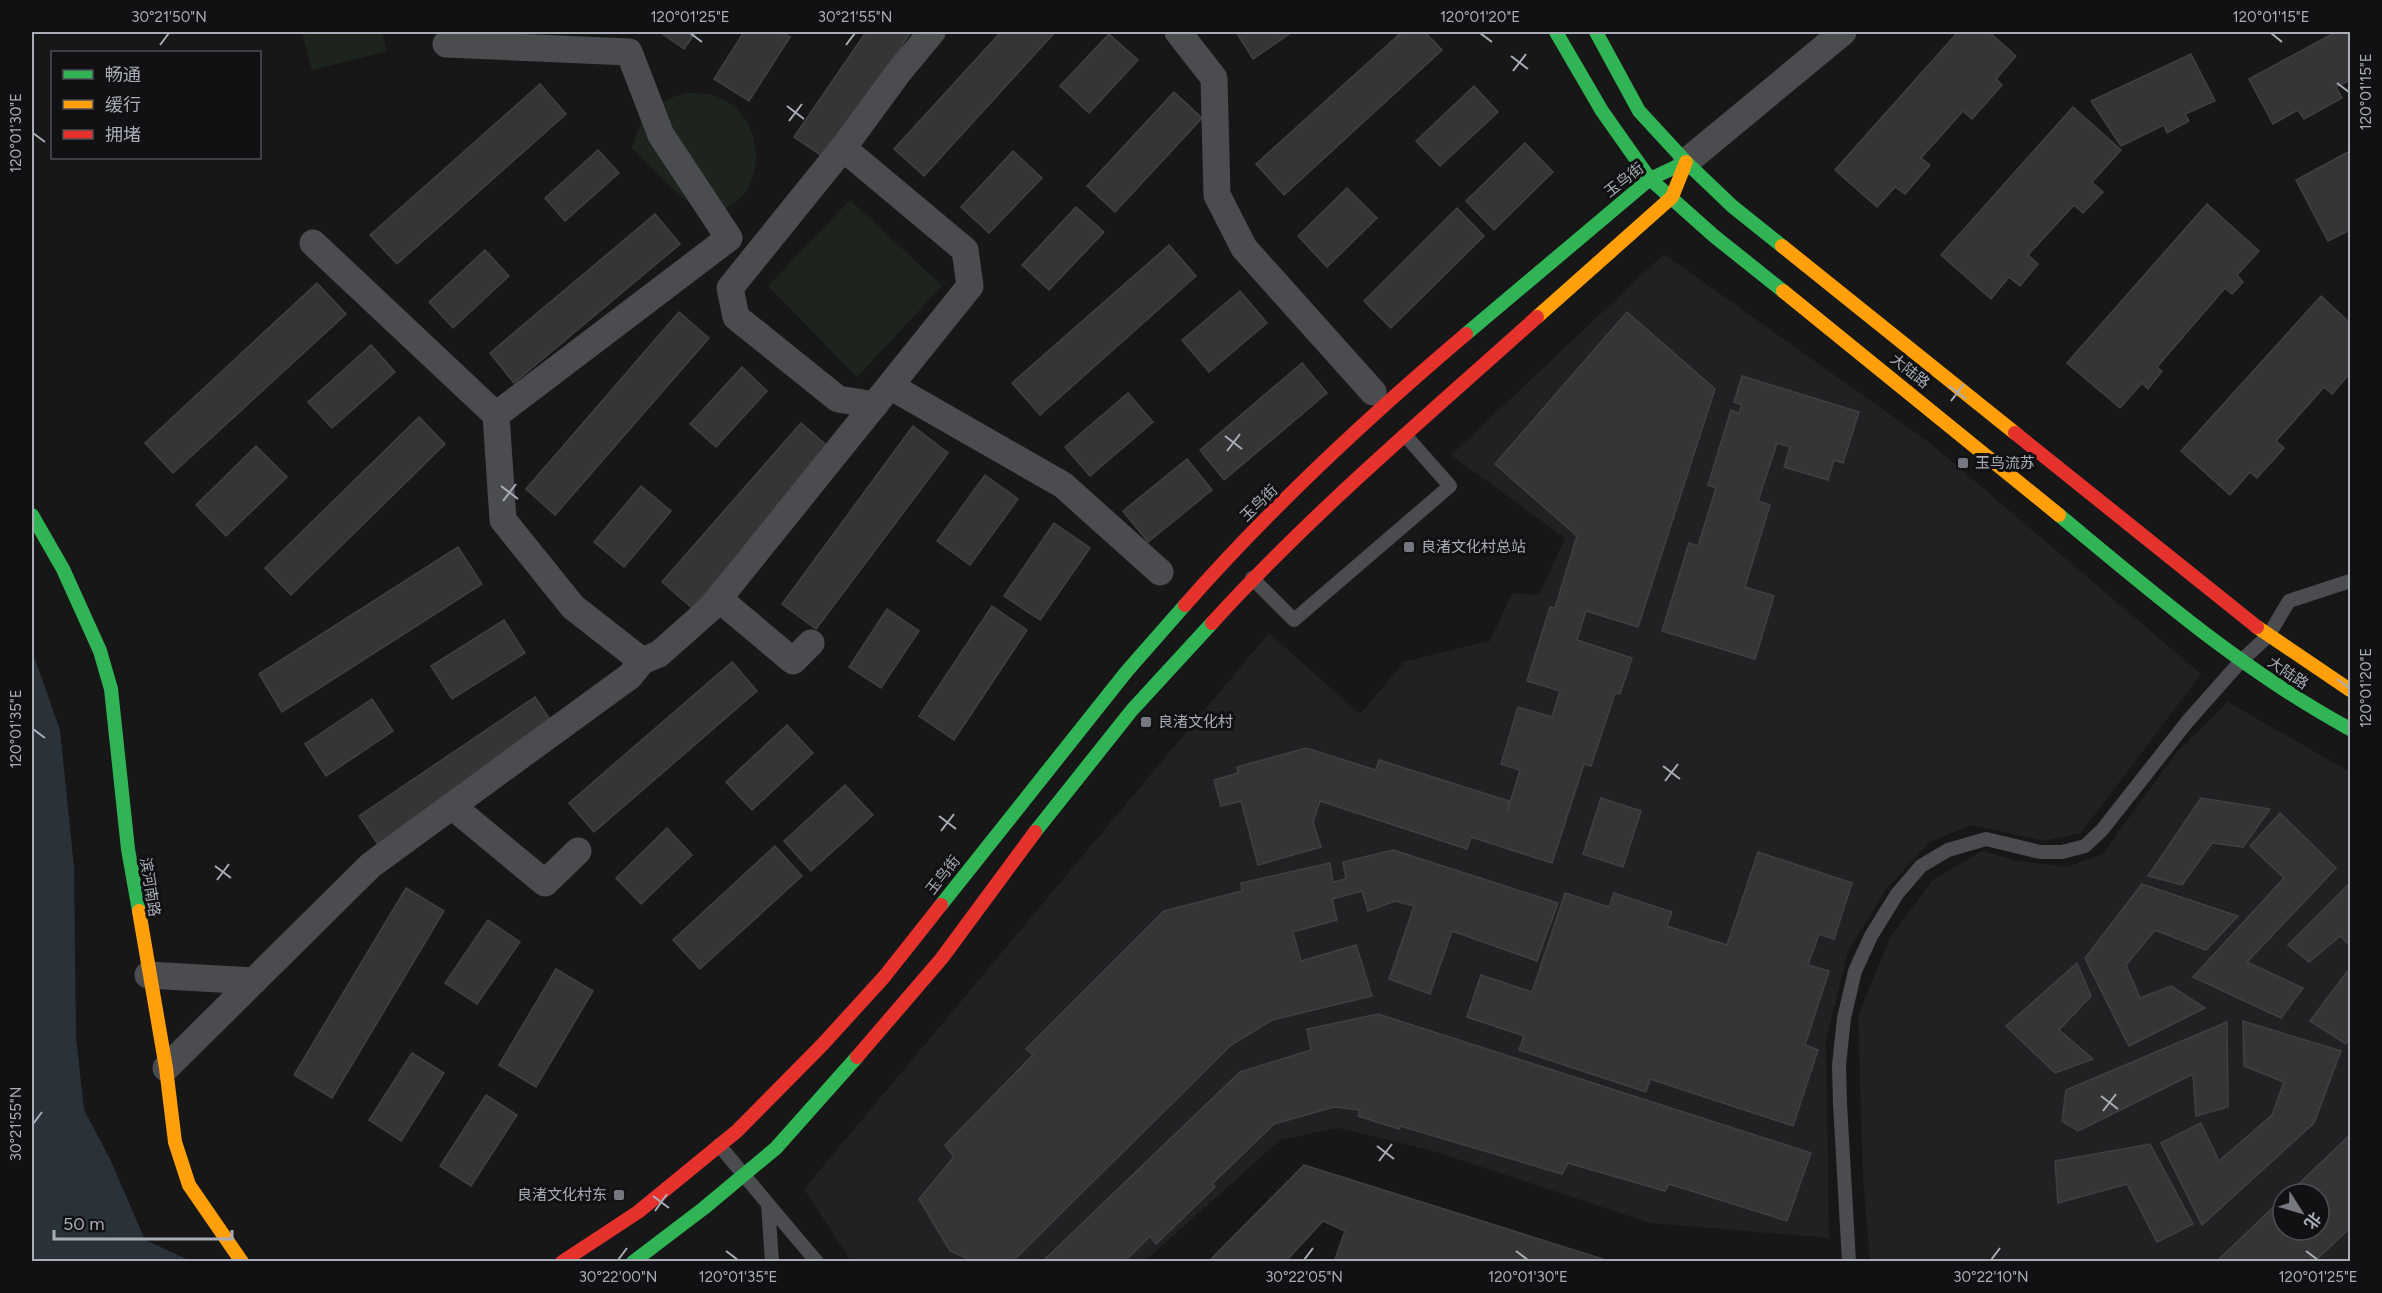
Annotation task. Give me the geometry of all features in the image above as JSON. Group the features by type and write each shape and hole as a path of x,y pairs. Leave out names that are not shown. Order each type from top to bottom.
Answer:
{"main road":[{"name":"大陆路","path":"1556,32 1602,111 1650,178 1714,236 1887,374 2196,628 2311,708 2350,729"},
{"name":"大陆路","path":"1596,32 1639,111 1686,162 1732,206 2268,636 2350,690"},
{"name":"玉鸟街","path":"633,1262 744,1176 776,1148 800,1122 935,967 1046,816 1241,567 1384,405 1650,178 1686,162"},
{"name":"玉鸟街","path":"562,1262 638,1212 737,1131 823,1044 884,977 1127,671 1241,567 1405,435 1672,197 1686,162"},
{"name":"滨河南路","path":"32,515 63,569 100,651 111,688 128,849 148,975 166,1068 175,1142 189,1185 242,1262"}],"street":[{"path":"932,32 898,73 843,148 730,288 736,317 838,399 882,396 1063,485 1160,572"},
{"path":"1178,32 1214,78 1217,195 1244,248 1373,392"},
{"path":"1686,162 1843,32"},
{"path":"446,44 629,52 662,135 729,238 496,415"},
{"path":"166,1068 371,865 630,676 642,661 659,654 719,599 970,286 965,250 843,148"},
{"path":"313,243 496,415 503,520 573,607 642,661"},
{"path":"719,599 793,661 810,643"},
{"path":"452,806 545,883 578,851"},
{"path":"148,975 254,981"}],"lane":[{"path":"1241,567 1294,621 1450,486 1405,435"},
{"path":"1849,1262 1839,1065 1844,1018 1855,971 1871,936 1892,903 1921,866 1948,850 1986,839 2040,852 2062,852 2085,846 2102,830 2187,722 2241,661 2268,636 2289,601 2350,582"},
{"path":"719,1145 817,1262"},
{"path":"768,1204 772,1262"}],"shaded area":[{"path":"302,32 382,32 387,51 312,70"},
{"path":"686,93 712,95 726,101 744,118 751,129 754,142 755,167 746,191 735,202 712,215 685,200 632,148 644,118 665,101"},
{"path":"850,200 942,286 857,377 768,286"},
{"path":"1664,254 1930,443 2201,674 2081,833 2044,841 1971,825 1930,842 1887,888 1848,951 1826,1041 1829,1238 1650,1223 1430,1150 1338,1128 1280,1140 1145,1261 851,1261 804,1189 1269,633 1360,714 1405,661 1490,641 1512,593 1539,595 1565,538 1451,455"},
{"path":"32,651 60,730 74,867 76,1037 84,1110 110,1159 145,1240 191,1261 32,1261"},
{"path":"2228,702 2350,772 2350,1261 1870,1261 1863,1179 1858,1016 1891,935 1934,879 1982,851 2018,861 2067,867 2102,854 2177,752"}],"building":[{"path":"660,32 696,32 684,49"},
{"path":"744,32 781,32 790,37 749,101 714,79"},
{"path":"866,32 911,32 825,158 794,137"},
{"path":"1001,32 1055,32 924,176 894,149"},
{"path":"1236,32 1292,32 1253,59"},
{"path":"1402,32 1425,32 1442,50 1284,195 1256,164"},
{"path":"1958,32 1989,32 2016,56 1996,79 2002,85 1972,119 1963,111 1921,158 1930,165 1905,194 1895,187 1877,207 1835,170"},
{"path":"2336,32 2345,32 2350,41 2350,80 2336,87 2342,98 2304,119 2298,110 2273,124 2249,79"},
{"path":"1109,34 1138,60 1089,113 1060,86"},
{"path":"2191,54 2215,101 2185,114 2189,121 2167,133 2164,125 2121,146 2091,101"},
{"path":"540,84 566,114 397,264 370,235"},
{"path":"1474,86 1498,112 1440,166 1416,141"},
{"path":"1174,92 1202,118 1115,212 1087,186"},
{"path":"2073,107 2121,150 2092,182 2103,192 2083,213 2074,205 2028,255 2038,264 2020,286 2009,277 1991,299 1941,255"},
{"path":"1525,143 1553,172 1494,230 1466,201"},
{"path":"598,150 619,173 565,221 545,198"},
{"path":"1013,151 1042,178 989,233 961,207"},
{"path":"2350,151 2350,230 2328,241 2296,180"},
{"path":"1347,188 1377,218 1327,267 1298,236"},
{"path":"2207,204 2259,251 2237,275 2243,282 2232,294 2225,288 2157,367 2162,371 2148,389 2142,383 2120,408 2067,363"},
{"path":"1076,207 1104,232 1049,290 1022,265"},
{"path":"1457,208 1484,236 1391,328 1364,301"},
{"path":"655,214 680,244 514,383 490,353"},
{"path":"1169,245 1196,276 1040,415 1012,383"},
{"path":"485,250 509,276 453,328 429,302"},
{"path":"317,283 346,314 173,473 145,443"},
{"path":"1240,291 1267,323 1209,372 1182,340"},
{"path":"2321,296 2350,323 2350,360 2346,364 2350,368 2350,373 2332,394 2324,387 2276,441 2284,448 2257,478 2250,472 2230,495 2181,451"},
{"path":"679,312 709,338 555,515 526,489"},
{"path":"1627,312 1715,389 1638,627 1586,611 1577,640 1632,658 1620,694 1615,693 1591,766 1584,764 1552,863 1471,837 1467,849 1320,801 1313,822 1321,847 1258,865 1241,801 1221,806 1214,780 1238,773 1237,767 1306,748 1376,770 1379,760 1509,801 1507,812 1520,770 1501,764 1518,707 1552,717 1560,691 1527,681 1550,607 1555,608 1577,536 1495,464"},
{"path":"371,345 395,372 332,428 308,402"},
{"path":"1302,363 1327,393 1224,480 1200,450"},
{"path":"742,367 767,391 716,447 690,424"},
{"path":"1742,376 1859,412 1843,463 1834,460 1828,480 1784,467 1790,447 1777,443 1758,501 1770,505 1745,587 1774,596 1755,659 1662,631 1689,543 1698,546 1716,488 1708,485 1731,410 1739,413 1742,405 1734,402"},
{"path":"1128,393 1153,422 1090,476 1065,447"},
{"path":"419,417 445,444 291,595 265,568"},
{"path":"801,423 831,449 692,608 662,582"},
{"path":"913,426 948,453 816,629 782,604"},
{"path":"256,446 287,477 226,536 196,505"},
{"path":"1187,459 1212,490 1148,542 1123,511"},
{"path":"985,475 1018,499 970,565 937,541"},
{"path":"641,486 671,511 624,567 594,542"},
{"path":"1054,523 1090,548 1040,620 1004,596"},
{"path":"458,547 482,584 282,712 259,674"},
{"path":"992,606 1027,630 954,740 919,716"},
{"path":"887,609 919,631 881,688 849,667"},
{"path":"504,620 525,653 452,699 431,666"},
{"path":"732,662 757,691 594,832 569,803"},
{"path":"535,697 557,730 381,849 359,816"},
{"path":"372,699 393,731 326,776 305,744"},
{"path":"787,725 813,753 752,810 726,782"},
{"path":"845,785 873,815 811,871 784,841"},
{"path":"1601,798 1641,811 1623,867 1583,854"},
{"path":"2201,798 2270,809 2243,847 2212,843 2182,885 2148,876"},
{"path":"2280,813 2336,868 2247,962 2303,988 2281,1018 2193,977 2284,878 2250,846"},
{"path":"667,828 692,855 641,904 616,878"},
{"path":"775,846 802,876 700,969 673,940"},
{"path":"1393,850 1558,903 1537,961 1452,931 1430,994 1389,979 1414,906 1395,901 1368,911 1362,891 1332,899 1337,920 1293,932 1301,961 1356,945 1372,996 1272,1020 1231,1045 1012,1262 975,1262 950,1251 919,1199 954,1157 945,1145 1033,1055 1026,1049 1164,911 1242,891 1241,883 1330,863 1333,882 1346,879 1343,862"},
{"path":"1758,852 1852,883 1834,939 1819,934 1808,965 1829,971 1805,1045 1818,1050 1793,1126 1650,1079 1646,1092 1519,1050 1524,1036 1467,1017 1481,975 1532,992 1565,893 1609,907 1614,893 1672,912 1667,926 1727,945"},
{"path":"2350,883 2350,945 2340,936 2309,962 2288,945"},
{"path":"2142,884 2238,916 2206,950 2155,930 2126,965 2140,998 2171,986 2205,1008 2129,1046 2085,958"},
{"path":"406,888 444,911 332,1098 294,1075"},
{"path":"488,920 520,942 477,1004 445,983"},
{"path":"2077,963 2091,996 2059,1030 2093,1059 2055,1073 2006,1026"},
{"path":"2350,968 2350,1037 2346,1044 2310,1021"},
{"path":"556,969 593,991 536,1087 499,1065"},
{"path":"1378,1014 1811,1153 1787,1221 1669,1184 1665,1191 1568,1163 1562,1174 1400,1126 1399,1129 1358,1116 1360,1110 1334,1107 1274,1124 1212,1184 1215,1187 1156,1244 1150,1236 1124,1262 1042,1262 1240,1072 1311,1050 1307,1029"},
{"path":"2243,1021 2341,1051 2314,1123 2202,1225 2161,1143 2201,1123 2219,1161 2272,1115 2284,1082 2244,1066"},
{"path":"2227,1022 2228,1107 2196,1116 2193,1074 2078,1131 2062,1121 2066,1090"},
{"path":"412,1053 444,1073 401,1141 369,1120"},
{"path":"486,1095 517,1115 471,1186 440,1166"},
{"path":"2350,1135 2350,1228 2314,1262 2216,1262 2271,1209 2271,1242 2331,1242 2331,1182 2301,1182"},
{"path":"2150,1144 2193,1224 2157,1242 2127,1184 2058,1203 2055,1161"},
{"path":"1304,1165 1609,1261 1334,1262 1345,1231 1323,1221 1285,1262 1208,1262"}],"traffic: fast":[{"path":"1556,32 1602,111 1650,179 1714,236 1783,291"},
{"path":"1596,32 1639,111 1686,162 1732,206 1782,246"},
{"path":"1466,334 1650,179 1686,162"},
{"path":"32,515 63,569 100,651 111,689 128,849 139,911"},
{"path":"2059,515 2235,656 2272,682 2350,729"},
{"path":"941,905 1127,671 1185,605"},
{"path":"1035,832 1132,710 1212,623"},
{"path":"633,1262 704,1208 776,1148 857,1057"}],"traffic: slow":[{"path":"1537,317 1672,197 1686,162"},
{"path":"1782,246 2015,433"},
{"path":"1783,291 2059,515"},
{"path":"2257,627 2350,690"},
{"path":"139,911 166,1068 175,1142 189,1185 242,1262"}],"traffic: jam":[{"path":"1212,623 1250,582 1330,504 1537,317"},
{"path":"1185,605 1251,533 1321,464 1466,334"},
{"path":"2015,433 2257,627"},
{"path":"857,1057 942,958 1035,832"},
{"path":"562,1262 638,1212 737,1131 823,1044 884,977 941,905"}],"place":[{"name":"玉鸟流苏","path":"1963,463"},
{"name":"良渚文化村总站","path":"1409,547"},
{"name":"良渚文化村","path":"1146,722"},
{"name":"良渚文化村东","path":"619,1195"}]}
